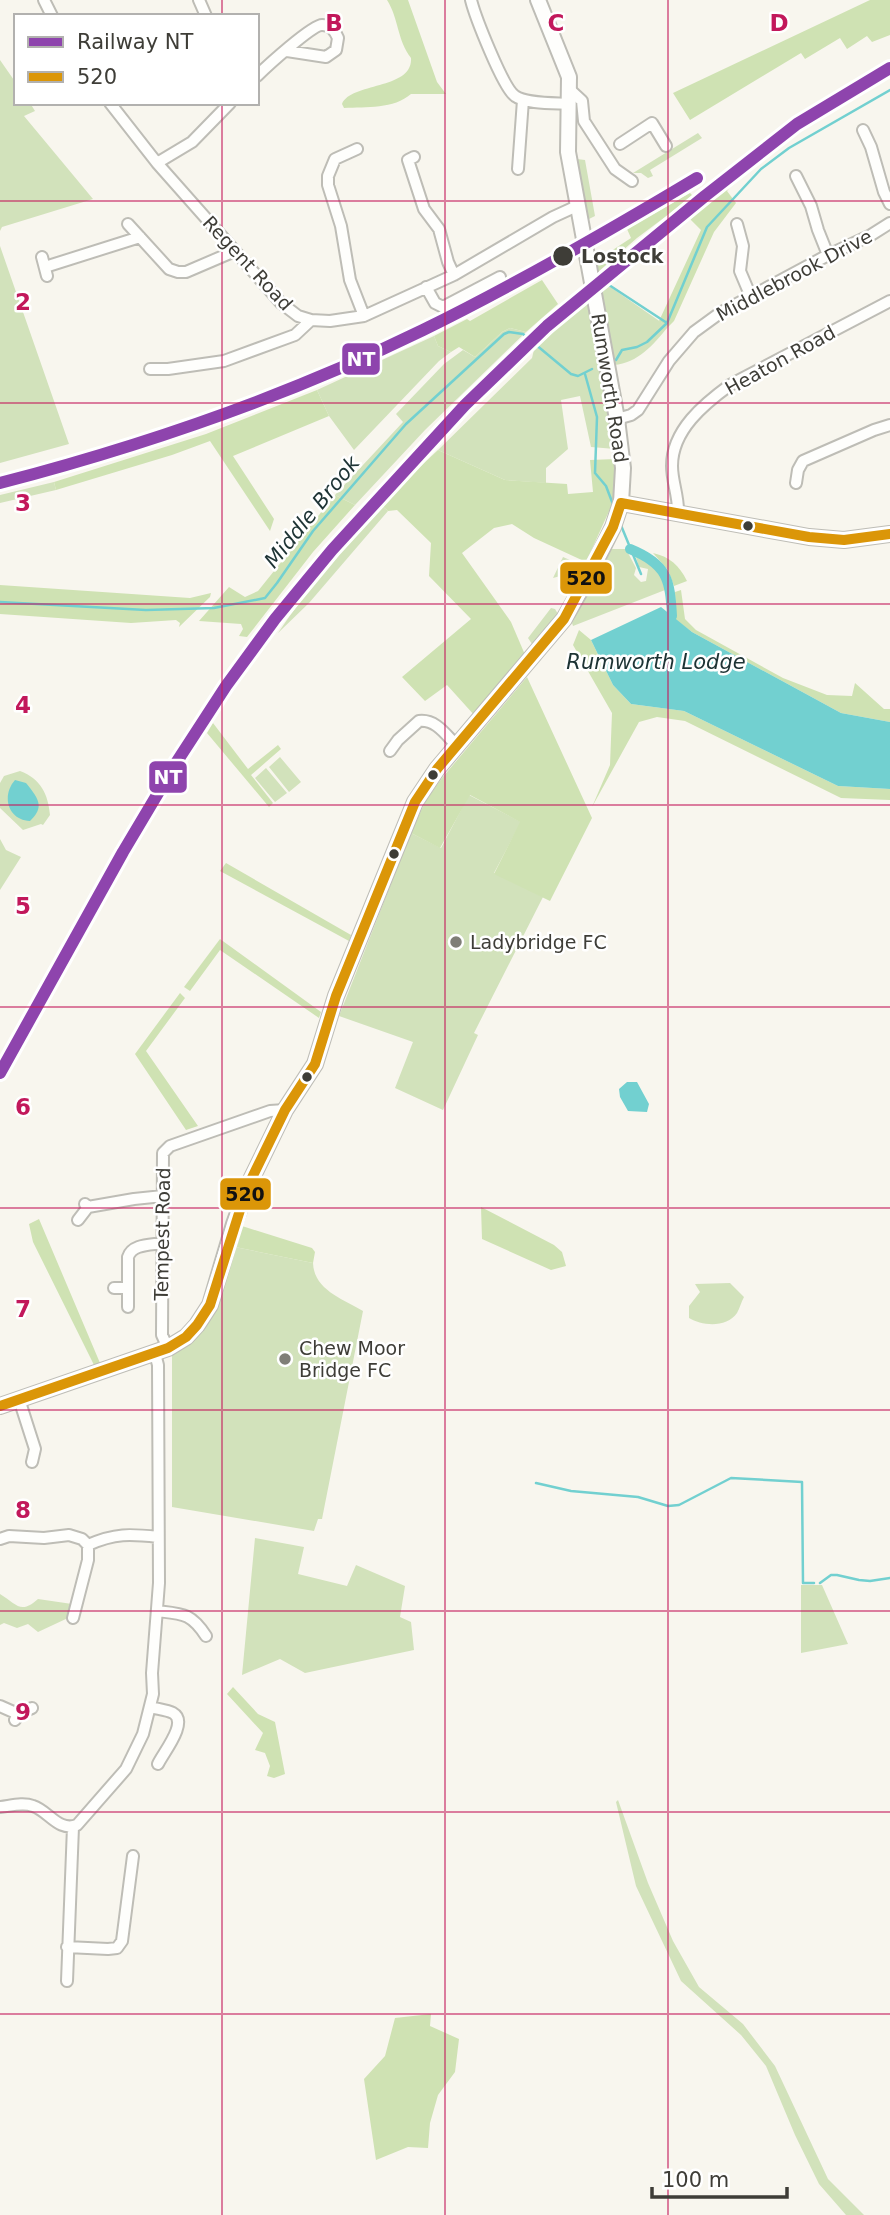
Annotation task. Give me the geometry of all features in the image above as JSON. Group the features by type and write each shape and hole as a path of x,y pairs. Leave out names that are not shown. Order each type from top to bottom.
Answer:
{"street":[{"path":"471,0 474,14 509,91 523,100 570,104"},
{"name":"Rumworth Road","path":"538,0 569,77 568,152 617,419 623,468 621,503"},
{"path":"259,74 287,51"},
{"path":"569,89 582,100 584,121 612,149 615,169 632,181"},
{"path":"518,173 523,100"},
{"name":"Regent Road","path":"112,105 157,163 281,303 298,316 310,320 330,321 364,316 454,275 553,216 577,206"},
{"path":"157,163 192,142 228,105"},
{"path":"612,149 650,120 666,146"},
{"path":"868,134 884,192 890,204"},
{"path":"357,149 335,159 328,176 328,185 344,239 350,279 364,316"},
{"path":"414,157 408,160 424,209 439,229 454,275"},
{"path":"802,181 828,255"},
{"name":"Middlebrook Drive","path":"617,419 638,410 669,361 694,332 720,313 890,223"},
{"path":"128,224 169,269 177,272 186,272 235,251"},
{"path":"737,224 736,239 743,250 740,271 751,297"},
{"path":"45,267 140,237"},
{"path":"426,287 435,303 443,307 500,277"},
{"name":"Heaton Road","path":"678,514 672,463 675,448 693,417 707,402 730,385 890,301"},
{"path":"150,369 223,361 295,335 310,320"},
{"path":"796,483 803,461 874,429 890,425"},
{"path":"0,1406 162,1351 186,1337 197,1325 210,1305 233,1224 247,1188 285,1110 315,1064 336,996 407,819 424,787 564,619 587,579 621,503 795,535 844,540 890,534"},
{"path":"390,751 398,740 419,721 424,720 436,724 457,746"},
{"name":"Tempest Road","path":"73,1827 126,1769 136,1752 153,1694 157,1611 158,1365 162,1351 163,1153 165,1149 270,1111 285,1110"},
{"path":"78,1220 86,1204 163,1196"},
{"path":"128,1307 130,1251 162,1243"},
{"path":"114,1288 128,1288"},
{"path":"19,1399 39,1451 32,1462"},
{"path":"0,1539 9,1536 44,1538 69,1535 82,1539 88,1545 88,1560 73,1618"},
{"path":"88,1545 114,1535 158,1537"},
{"path":"157,1611 186,1615 199,1620 206,1636"},
{"path":"0,1706 16,1717 32,1709"},
{"path":"150,1707 175,1714 178,1718 174,1738 158,1764"},
{"path":"0,1807 31,1805 60,1824 73,1827 66,1981"},
{"path":"67,1947 117,1948 122,1941 134,1856"}],"green space":[{"path":"387,0 408,0 437,82 446,94 411,94 388,105 344,108 342,104 348,97 392,81 402,76 409,68 411,58"},
{"path":"870,0 890,0 890,35 872,42 867,36 847,49 840,38 805,59 801,53 690,120 673,93"},
{"path":"0,60 14,80 14,105 31,105 35,111 24,116 93,199 2,227 0,231"},
{"path":"698,133 702,138 650,170 653,176 648,178 641,173 633,173"},
{"path":"577,159 585,160 595,216 585,221 575,162"},
{"path":"728,184 731,186 727,191 736,203 714,232 674,321 668,327 659,321 701,230 688,217"},
{"path":"690,193 693,196 637,238 598,272 596,261 631,238 627,229"},
{"path":"0,246 69,444 0,463"},
{"path":"542,280 558,304 526,332 510,328 475,357 459,347 451,352 438,346 434,336 467,319 470,321"},
{"path":"606,284 668,327 638,357 623,364 614,365 601,289"},
{"path":"588,299 615,449 591,447 580,396 561,400 568,449 546,468 546,483 505,480 438,450 532,358 536,341"},
{"path":"510,328 526,332 425,430 355,505 335,495 403,422 396,414 444,364 463,350 475,357"},
{"path":"434,336 438,346 451,352 439,361 354,450 329,416 317,390"},
{"path":"317,390 329,416 233,456 274,519 270,531 210,441 56,490 54,482 206,434"},
{"path":"438,450 505,480 567,484 568,494 593,492 590,460 616,459 615,498 586,562 534,538 512,524 494,528 462,553 511,622 526,657 475,716 447,685 425,701 402,677 471,619 429,576 431,543 397,510 388,511 380,504"},
{"path":"54,482 56,490 0,503 0,495"},
{"path":"335,495 355,505 313,552 247,637 239,636 243,629 241,624 199,621 229,587 245,597 258,591"},
{"path":"380,504 388,511 309,603 278,633 327,567"},
{"path":"610,549 626,549 636,568 634,575 641,582 646,581 648,569 639,567 635,554 652,564 661,576 665,590 573,626 572,623"},
{"path":"653,553 673,562 687,581 674,586 668,570"},
{"path":"563,557 579,564 578,571 553,578"},
{"path":"0,585 190,598 211,593 179,627 180,623 176,620 131,623 0,614"},
{"path":"681,590 685,619 696,630 783,678 827,695 852,696 855,683 884,709 890,709 890,722 841,713 692,632 676,620 675,592"},
{"path":"551,608 558,614 532,644 528,638"},
{"path":"579,630 591,640 613,685 631,704 684,711 838,786 890,789 890,800 841,798 685,721 657,717 639,722 592,807 610,765 612,713 573,645"},
{"path":"527,677 592,818 550,901 494,874 520,822 470,795 440,848 411,833 425,802 442,778"},
{"path":"213,723 248,769 278,745 281,749 251,775 273,803 269,807 207,733"},
{"path":"280,757 301,782 289,792 269,767"},
{"path":"266,768 287,793 275,802 255,778"},
{"path":"20,771 33,778 42,788 50,815 43,825 23,830 0,808 0,783 4,776"},
{"path":"469,795 521,822 494,873 543,897 474,1033 478,1035 443,1110 395,1088 413,1042 339,1016 411,833 441,848"},
{"path":"0,839 6,850 21,857 0,890"},
{"path":"226,863 351,935 349,941 220,871"},
{"path":"220,939 321,1012 319,1018 220,950 190,991 184,987"},
{"path":"180,993 185,998 146,1051 198,1126 186,1130 135,1054"},
{"path":"481,1207 554,1245 562,1252 566,1266 551,1270 482,1239"},
{"path":"39,1219 100,1363 94,1365 33,1242 29,1224"},
{"path":"242,1226 312,1248 315,1252 313,1263 235,1247"},
{"path":"235,1247 313,1263 318,1280 324,1287 363,1311 322,1519 318,1519 314,1531 172,1507 172,1354 189,1344 207,1322 217,1300 231,1251"},
{"path":"730,1283 744,1297 733,1318 714,1324 689,1318 689,1306 700,1292 695,1284"},
{"path":"255,1538 304,1547 298,1574 347,1586 356,1565 405,1586 400,1617 411,1622 414,1650 305,1673 280,1659 242,1675"},
{"path":"801,1585 822,1585 848,1644 801,1653"},
{"path":"0,1594 23,1607 38,1599 72,1604 68,1618 38,1632 28,1624 17,1628 4,1623 0,1625"},
{"path":"233,1687 258,1714 275,1722 285,1774 274,1778 267,1776 270,1766 265,1753 255,1750 263,1733 227,1694"},
{"path":"618,1800 648,1883 673,1941 699,1987 743,2024 775,2066 828,2179 864,2215 846,2215 819,2184 766,2066 741,2035 681,1981 636,1886 616,1802"},
{"path":"431,2014 430,2026 459,2039 455,2072 438,2095 430,2123 428,2148 408,2147 376,2160 364,2079 385,2056 395,2018"}],"water":[{"name":"Rumworth Lodge","path":"661,607 692,632 841,713 890,722 890,789 838,786 684,711 631,704 613,685 591,640"},
{"path":"15,780 26,783 38,802 38,811 30,821 16,816 9,806 8,793"},
{"path":"627,1082 637,1082 649,1104 647,1112 628,1111 620,1097 619,1089"}],"waterway":[{"name":"Middle Brook","path":"616,360 622,350 647,342 667,323 707,227 761,169 789,148 890,90"},
{"path":"609,285 667,323"},
{"name":"Middle Brook","path":"0,602 146,610 214,608 265,598 313,531 406,424 504,334 523,334 571,374 578,376 592,369"},
{"path":"585,374 597,417 595,473 606,486 614,507"},
{"path":"620,523 641,574"},
{"path":"630,549 652,561 664,574 670,592 672,616"},
{"path":"536,1483 571,1491 638,1497 668,1506 679,1505 731,1478 802,1482 803,1583 814,1583"},
{"path":"820,1583 831,1575 870,1581 890,1578"}],"rail line":[{"name":"NT","path":"0,1073 123,852 176,763 226,686 275,619 332,550 465,405 547,326 797,124 890,68"},
{"name":"NT","path":"0,483 109,452 216,417 372,354 527,276 697,178"}],"transit line":[{"name":"520","path":"0,1406 168,1348 186,1337 197,1325 210,1305 247,1188 285,1110 315,1064 336,996 415,802 437,769 564,619 613,527 621,503 809,537 844,540 890,534"}],"place":[{"name":"Lostock","path":"563,256"},
{"name":"Ladybridge FC","path":"456,942"},
{"name":"Chew Moor Bridge FC","path":"285,1359"}]}
